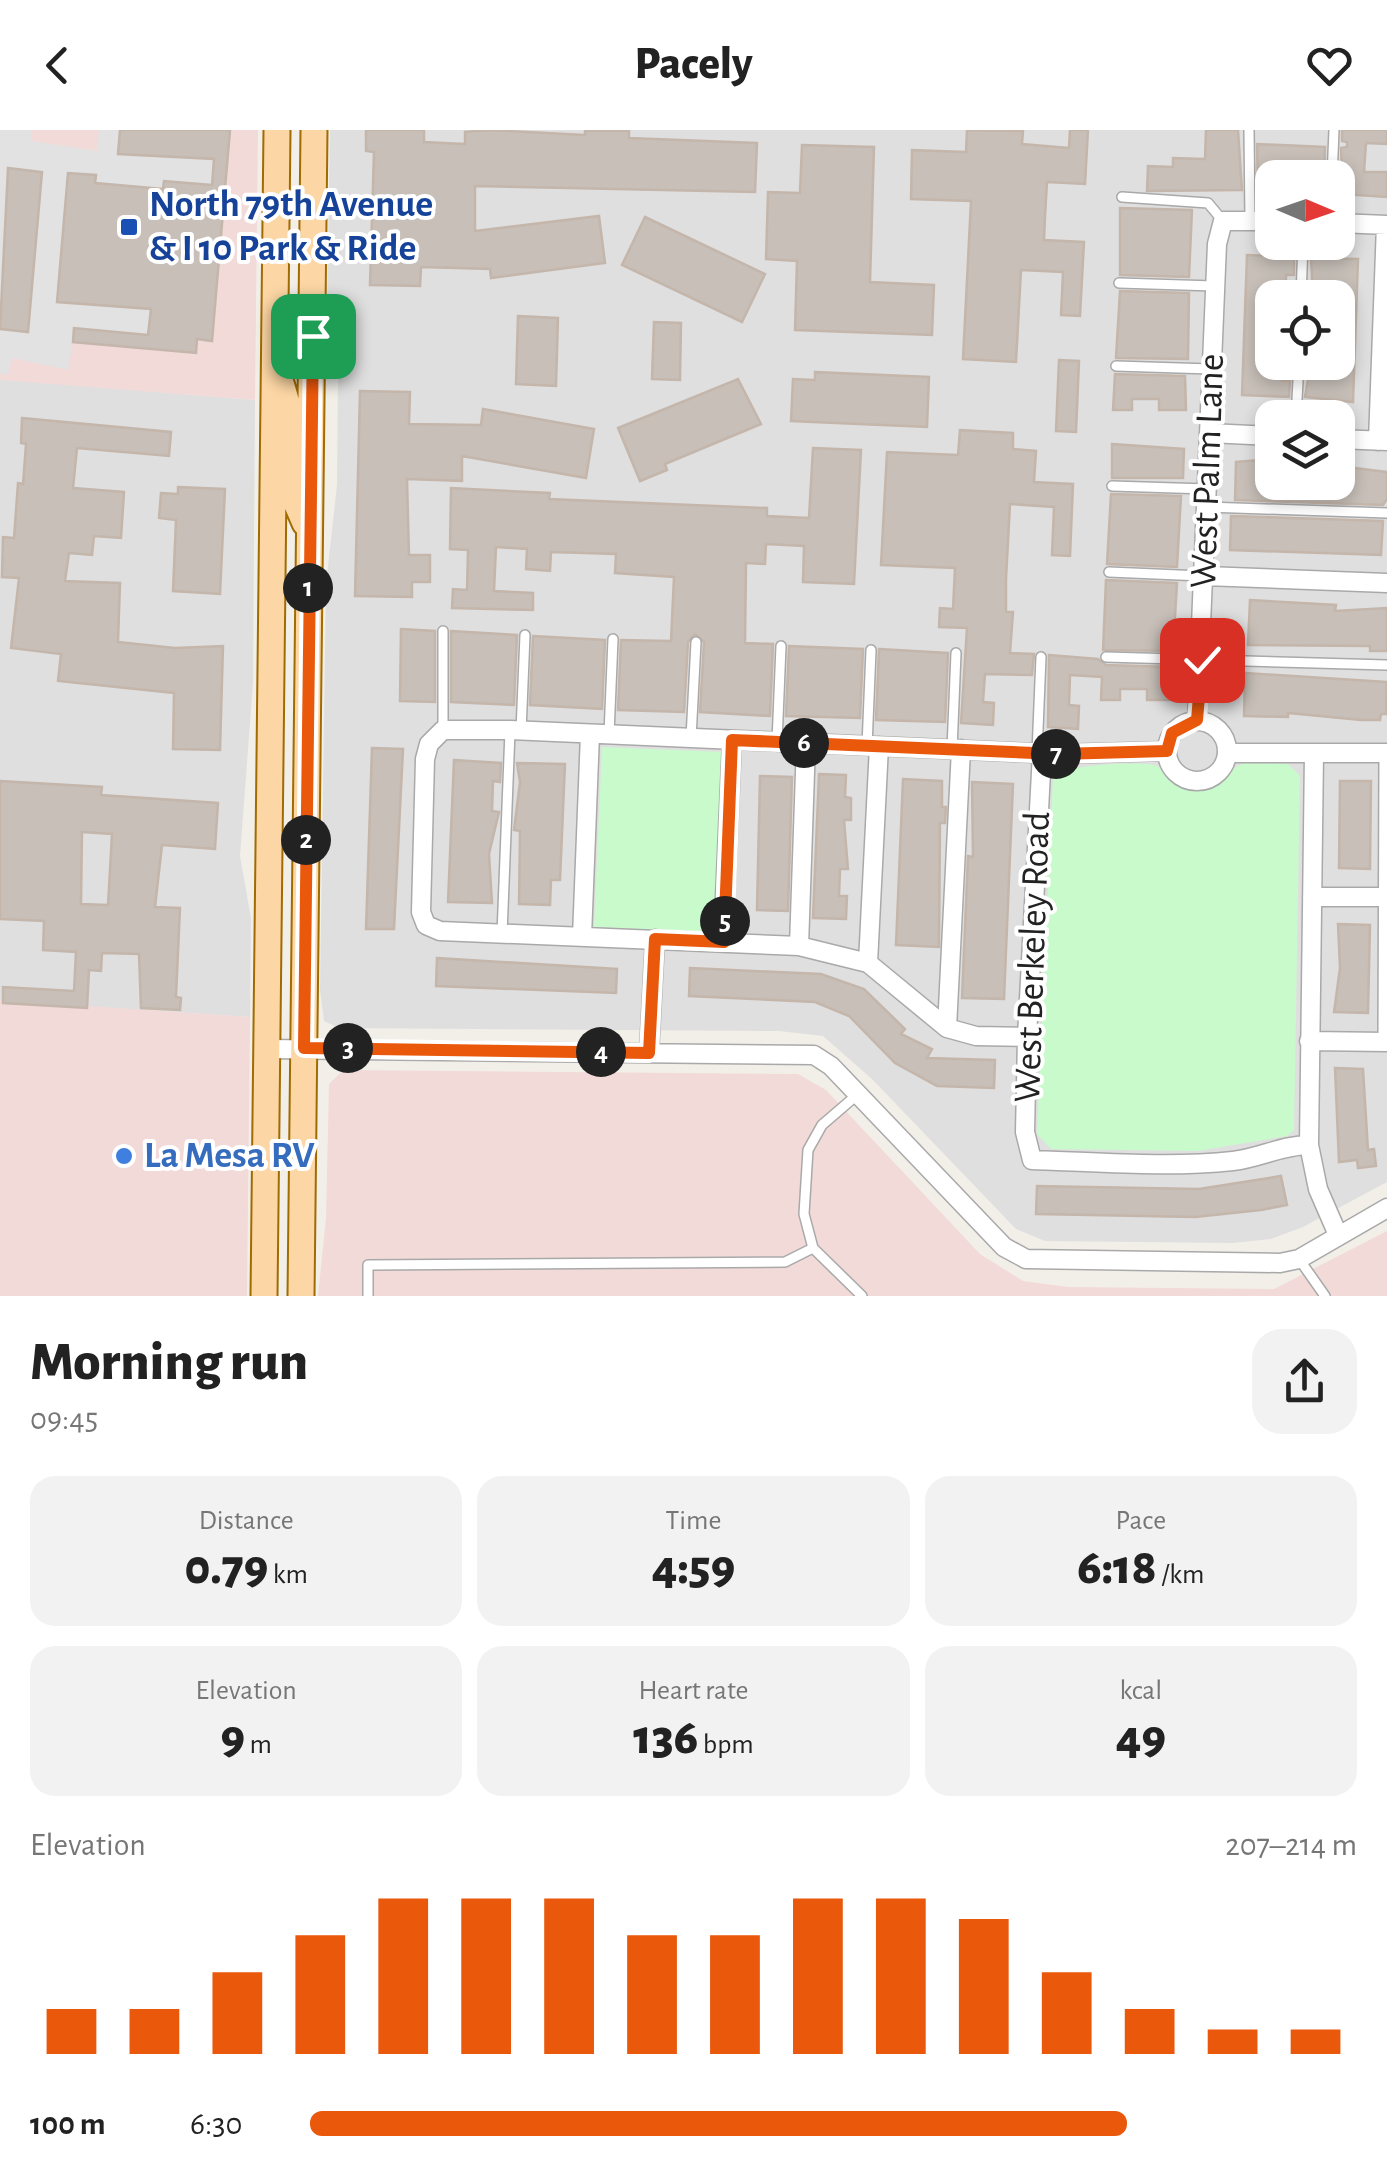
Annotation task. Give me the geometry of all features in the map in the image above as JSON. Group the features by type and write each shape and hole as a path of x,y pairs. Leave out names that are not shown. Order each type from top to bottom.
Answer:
{"main road":[{"path":"264,1296 277,130"},
{"path":"302,1296 314,130"},
{"path":"273,374 287,392 292,493 309,532"},
{"path":"270,626 308,628"}],"street":[{"path":"1223,222 1255,220"},
{"name":"West Palm Lane","path":"1197,720 1214,286 1223,222"},
{"path":"1355,223 1387,224 1382,441 1355,440"},
{"path":"1209,433 1255,435"},
{"path":"1204,576 1387,582"},
{"path":"1197,720 1222,733 1228,752 1218,773 1196,781 1178,774 1167,751 1172,733 1197,720"},
{"path":"1028,1037 976,1036 947,1028 868,963 799,946 440,931 426,925 421,912 424,759 429,744 443,730 515,730 1119,756 1167,751"},
{"path":"582,936 599,734"},
{"path":"724,942 732,740"},
{"path":"799,946 806,743"},
{"path":"868,963 873,746"},
{"path":"947,1028 956,749"},
{"path":"1228,752 1385,753"},
{"name":"West Berkeley Road","path":"1040,753 1026,1132 1032,1160 1208,1162 1309,1145"},
{"path":"1314,753 1309,1145 1318,1190 1338,1235"},
{"path":"1312,897 1385,897"},
{"path":"649,1053 655,939"},
{"path":"1309,1041 1385,1042"},
{"path":"266,1049 814,1055 858,1094 1004,1246 1026,1259 1256,1266 1299,1259 1387,1208"}],"lane":[{"path":"1249,130 1250,220"},
{"path":"1333,160 1334,130"},
{"path":"1122,196 1208,203 1223,222"},
{"path":"1119,283 1214,286"},
{"path":"1116,366 1212,369"},
{"path":"1112,486 1387,513"},
{"path":"1109,572 1204,576"},
{"path":"443,632 443,730"},
{"path":"502,934 525,635"},
{"path":"599,734 613,639"},
{"path":"691,738 696,642"},
{"path":"777,742 781,646"},
{"path":"871,650 873,746"},
{"path":"956,653 956,749"},
{"path":"1106,656 1387,665"},
{"path":"1040,753 1042,657"},
{"path":"1385,753 1385,1042"},
{"path":"858,1094 822,1125 808,1150 804,1214 813,1248 862,1296"},
{"path":"368,1296 368,1264 785,1262 813,1248"},
{"path":"1299,1259 1325,1296"}],"shaded area":[{"name":"North 79th Avenue & I 10 Park & Ride","path":"0,130 258,130 255,400 0,380"},
{"name":"North 79th Avenue & I 10 Park & Ride","path":"0,130 32,130 32,141 97,151 99,130 230,130 212,341 73,342 68,370 12,358 8,375 0,374"},
{"path":"330,130 1387,130 1387,1182 1303,1227 1271,1239 1233,1243 1045,1241 1016,1229 872,1079 823,1036 779,1031 339,1028 324,1021 320,990 326,584 337,485 338,374 327,303"},
{"path":"0,379 255,400 253,683 240,856 251,918 250,1017 0,1001"},
{"name":"La Mesa RV","path":"0,1000 250,1017 247,1296 0,1296"},
{"path":"343,1070 798,1074 826,1090 980,1254 1023,1281 1068,1287 1274,1289 1387,1231 1387,1296 318,1296 326,1218 329,1084"}],"green space":[{"path":"602,747 724,752 716,932 594,927"},
{"path":"1244,763 1288,764 1300,776 1294,1130 1287,1136 1198,1151 1051,1149 1037,1134 1053,777 1084,767 1145,764 1160,767 1188,785 1203,787"}],"building":[{"path":"120,130 230,130 212,341 197,339 196,353 73,342 74,328 148,335 151,309 57,302 68,173 96,175 95,183 163,189 164,181 212,185 214,159 118,154"},
{"path":"366,130 424,130 424,142 465,144 465,132 489,130 585,135 585,131 629,131 629,138 757,143 755,192 475,186 475,231 599,216 605,263 491,278 490,269 421,267 420,286 370,285 374,152 366,151"},
{"path":"967,130 1023,131 1022,144 1069,148 1070,130 1088,130 1085,184 1047,182 1045,216 1044,240 1084,242 1080,316 1061,315 1063,272 1021,270 1016,362 963,359 971,201 911,199 912,150 966,152"},
{"path":"1206,130 1238,130 1242,190 1147,191 1148,166 1173,167 1173,158 1205,159"},
{"path":"1342,130 1387,130 1387,144 1366,143 1364,172 1387,172 1387,197 1355,195 1355,160 1342,160 1341,148 1347,147 1347,142 1342,141"},
{"path":"1257,144 1325,147 1325,160 1257,160"},
{"path":"802,145 874,147 870,282 934,285 932,335 795,330 797,261 766,259 768,192 800,193"},
{"path":"8,168 42,172 28,332 0,329"},
{"path":"1120,208 1192,210 1189,277 1120,275"},
{"path":"645,217 765,274 742,322 622,265"},
{"path":"1247,255 1255,255 1255,260 1294,260 1294,275 1286,275 1286,280 1255,280 1255,380 1290,381 1289,397 1242,395"},
{"path":"1358,259 1355,345 1355,280 1312,280 1311,260"},
{"path":"1120,291 1189,293 1188,359 1116,358"},
{"path":"518,316 558,318 556,386 516,384"},
{"path":"654,322 681,323 680,380 652,379"},
{"path":"1059,360 1079,361 1076,432 1056,431"},
{"path":"815,372 929,377 927,427 791,421 793,379 815,380"},
{"path":"1115,374 1185,376 1186,410 1159,410 1159,399 1132,399 1132,410 1113,410"},
{"path":"738,379 761,424 665,464 667,470 640,481 618,428"},
{"path":"1308,380 1354,380 1353,400 1305,397"},
{"path":"360,391 410,392 409,424 481,425 483,409 594,429 586,478 462,456 462,481 407,479 409,555 430,555 430,582 412,582 412,597 355,596"},
{"path":"22,418 171,432 169,456 77,448 73,488 124,492 121,538 94,536 92,555 69,553 65,581 120,583 118,642 175,648 223,646 220,750 173,749 174,693 58,681 61,654 11,648 19,578 2,577 3,537 14,538 18,483 23,484 26,444 21,443"},
{"path":"960,430 1013,433 1013,449 1036,451 1034,482 1073,484 1070,556 1052,555 1054,507 1010,504 1006,612 1013,612 1010,653 1034,654 1032,675 985,674 983,702 994,703 993,725 961,723 967,628 939,627 940,608 953,609 955,568 881,565 887,452 958,455"},
{"path":"1112,444 1184,449 1183,478 1112,478"},
{"path":"813,448 861,450 854,584 803,582 804,546 766,544 765,564 746,563 745,643 773,644 770,716 700,712 704,642 695,634 688,642 684,712 618,710 621,640 671,641 674,577 615,573 616,554 551,552 550,571 526,569 527,549 496,547 494,591 533,593 533,610 452,608 453,589 467,590 468,550 450,549 451,488 550,493 549,499 767,508 767,516 809,518"},
{"path":"1255,461 1255,500 1355,500 1355,468 1387,472 1387,499 1383,505 1235,500 1236,462"},
{"path":"178,487 225,489 220,594 173,591 176,520 159,518 161,493 178,494"},
{"path":"1111,494 1181,496 1177,567 1107,564"},
{"path":"1231,516 1383,521 1381,555 1230,550"},
{"path":"1106,580 1177,583 1173,651 1103,650"},
{"path":"1250,600 1336,605 1335,611 1387,608 1387,651 1370,651 1370,646 1248,645"},
{"path":"401,629 435,631 435,702 400,701"},
{"path":"451,631 517,635 514,705 451,702"},
{"path":"533,636 605,640 602,709 530,705"},
{"path":"789,646 863,649 860,718 786,716"},
{"path":"879,649 948,653 945,722 876,720"},
{"path":"1049,655 1098,659 1106,665 1173,667 1173,700 1147,700 1147,689 1120,689 1120,700 1101,700 1102,677 1070,675 1069,705 1079,706 1078,729 1048,727"},
{"path":"1245,673 1387,682 1386,714 1381,714 1380,720 1288,713 1288,717 1244,716"},
{"path":"372,748 403,749 394,929 366,929"},
{"path":"454,760 501,763 500,782 493,781 492,811 499,812 489,854 492,903 448,902"},
{"path":"517,763 565,764 560,880 551,880 550,905 519,904 520,831 514,830 520,782"},
{"path":"819,774 846,775 845,797 851,798 851,820 844,820 848,869 840,869 839,896 847,896 846,919 813,918"},
{"path":"760,776 792,777 788,911 757,910"},
{"path":"903,779 942,781 942,807 946,807 945,823 940,823 939,947 896,945"},
{"path":"0,781 102,787 101,795 218,803 215,849 162,845 155,907 180,908 176,997 181,998 180,1010 141,1008 139,954 102,953 101,971 89,970 87,1008 3,1003 3,987 74,991 76,952 43,950 44,921 0,919","holes":["82,832 112,834 108,905 81,904"]},
{"path":"1340,781 1371,781 1370,869 1339,868"},
{"path":"972,782 1013,784 1004,999 962,998 968,856 973,857"},
{"path":"1338,924 1370,925 1368,1013 1334,1012 1340,968"},
{"path":"437,958 617,969 616,993 436,986"},
{"path":"690,968 821,974 864,989 905,1029 901,1034 932,1049 927,1058 995,1060 994,1088 937,1086 895,1063 849,1016 815,1002 689,996"},
{"path":"1335,1068 1363,1069 1368,1150 1374,1149 1376,1166 1358,1168 1357,1160 1339,1162"},
{"path":"1281,1176 1287,1205 1261,1210 1195,1217 1036,1214 1037,1186 1199,1189"}],"place":[{"name":"North 79th Avenue & I 10 Park & Ride","path":"129,227"},
{"name":"La Mesa RV","path":"124,1156"}],"route":[{"path":"313,336 304,1048 649,1053 655,939 724,942 732,740 1119,756 1167,751 1172,733 1197,720 1202,660"}]}
